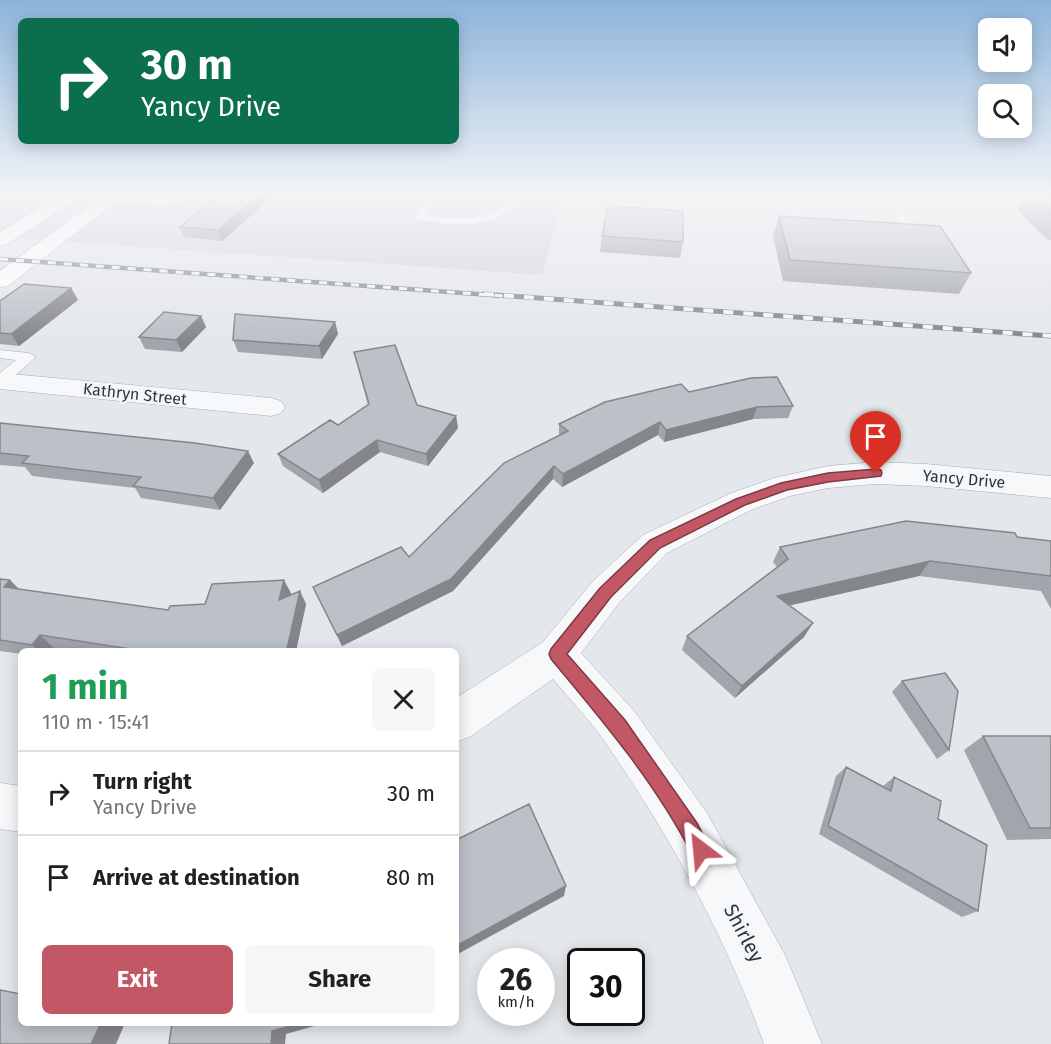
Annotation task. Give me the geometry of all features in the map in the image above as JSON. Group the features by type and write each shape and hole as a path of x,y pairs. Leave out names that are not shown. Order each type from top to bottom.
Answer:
{"main road":[{"path":"0,281 49,245"}],"street":[{"name":"Kathryn Street","path":"0,381 271,407"},
{"name":"Yancy Drive","path":"459,720 557,654 606,592 655,544 740,502 785,486 828,477 876,473 926,475 1051,487"},
{"name":"Shirley","path":"557,654 619,726 690,830 767,976 792,1044"},
{"path":"0,806 18,809"}],"lane":[{"path":"0,354 29,357 0,381"}],"shaded area":[{"path":"110,245 550,245 542,275"}],"building":[{"path":"786,245 952,245 971,273 790,260"},
{"path":"24,284 71,288 11,334 0,333 0,301"},
{"path":"164,312 201,316 176,340 139,337"},
{"path":"235,314 335,322 319,346 233,340"},
{"path":"395,345 417,405 456,416 426,454 377,440 319,480 278,454 330,420 338,425 369,404 354,352"},
{"path":"777,377 793,406 757,407 666,430 660,422 563,474 554,466 451,579 337,635 313,587 401,547 409,557 504,463 568,431 559,424 605,402 681,384 689,392 751,378"},
{"path":"0,423 195,443 248,451 213,498 133,486 141,477 22,463 29,456 0,453"},
{"path":"906,521 1015,533 1017,537 1051,541 1051,576 930,561 777,596 813,623 742,686 687,636 788,559 780,547"},
{"path":"0,579 10,580 4,587 168,610 170,606 205,604 212,584 284,580 279,600 300,591 287,648 124,648 40,635 32,645 0,640"},
{"path":"945,673 958,691 949,750 902,681"},
{"path":"983,736 1051,736 1051,828 1030,828"},
{"path":"846,767 891,791 894,777 941,801 938,819 987,845 978,911 828,826"},
{"path":"529,804 566,886 459,944 459,839"},
{"path":"0,990 18,993 18,1026 100,1026 91,1044 0,1044"},
{"path":"172,1026 290,1026 272,1031 271,1044 169,1044"}],"railway":[{"path":"0,259 504,296"},
{"path":"484,294 1051,336"}],"route":[{"path":"701,850 690,830 619,726 557,654 606,592 655,544 740,502 785,486 828,477 876,473"}]}
